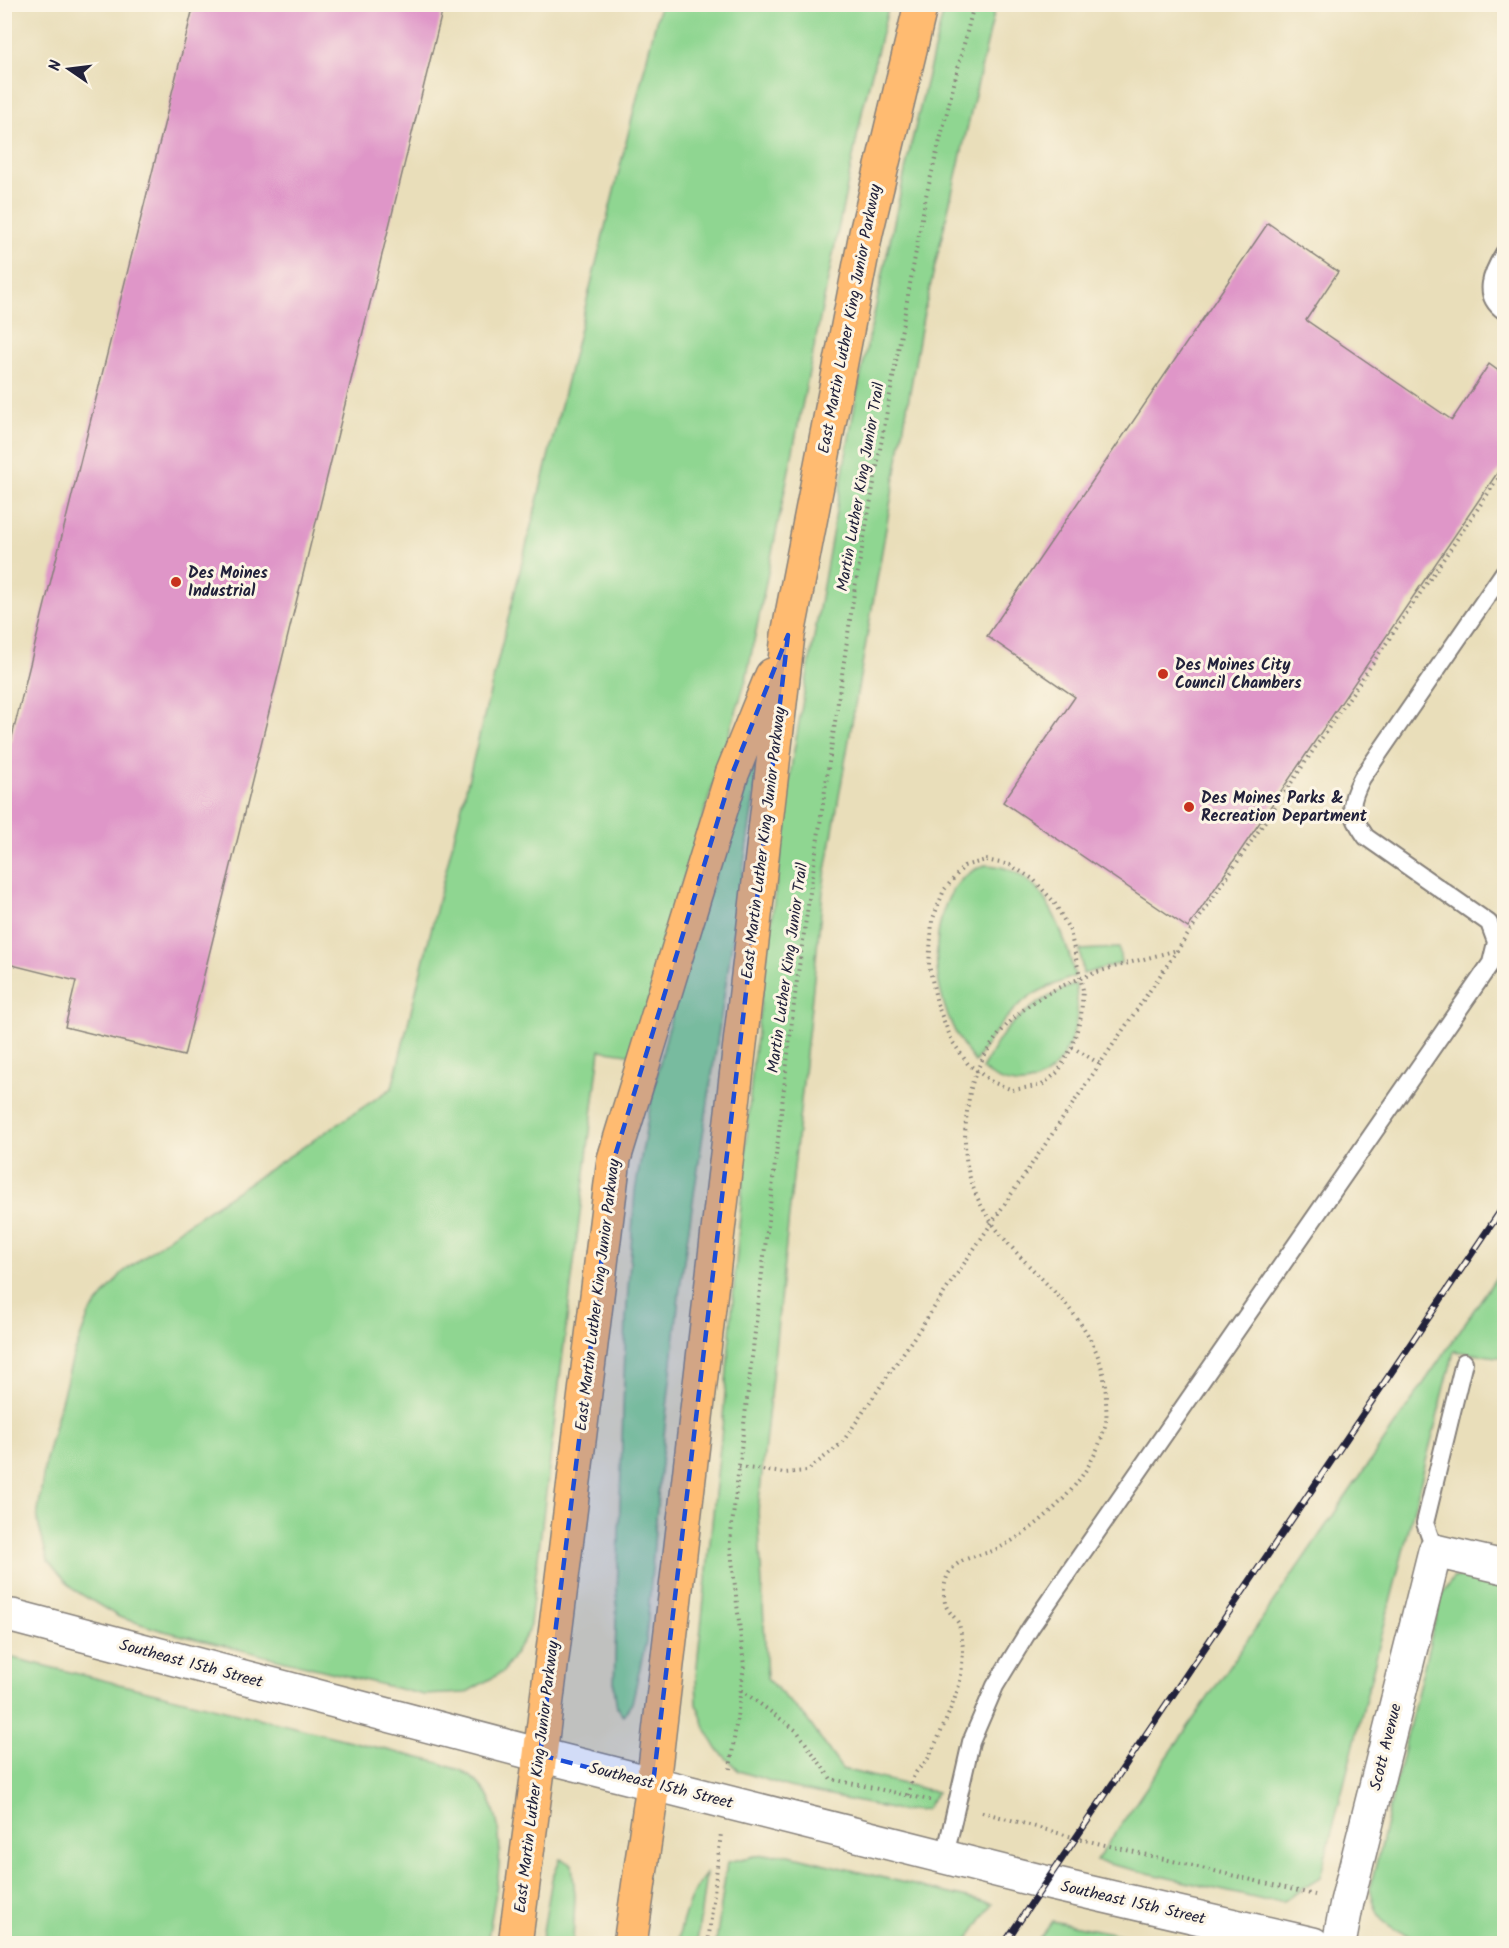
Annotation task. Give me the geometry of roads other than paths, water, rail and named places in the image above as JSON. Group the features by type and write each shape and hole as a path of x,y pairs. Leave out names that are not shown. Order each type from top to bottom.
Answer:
{"main road":[{"name":"East Martin Luther King Junior Parkway","path":"630,1944 653,1785 788,635 866,233 921,4"},
{"name":"East Martin Luther King Junior Parkway","path":"515,1944 615,1160 732,774 788,635"}],"street":[{"path":"1436,1551 1504,1567"},
{"name":"Scott Avenue","path":"1339,1944 1347,1902 1436,1551"},
{"name":"Southeast 15th Street","path":"12,1616 653,1785 1044,1882 1313,1944"}],"lane":[{"path":"1504,253 1494,269 1490,289 1497,306 1504,311"},
{"path":"945,1856 971,1742 995,1686 1038,1617 1491,963 1500,943 1489,923 1366,837 1353,819 1352,797 1362,778 1504,572"},
{"path":"1436,1551 1425,1523 1464,1362"}],"railway":[{"path":"1004,1944 1504,1206"}],"place":[{"name":"Des Moines Industrial","path":"176,582"},
{"name":"Des Moines City Council Chambers","path":"1163,674"},
{"name":"Des Moines Parks & Recreation Department","path":"1189,807"}]}
